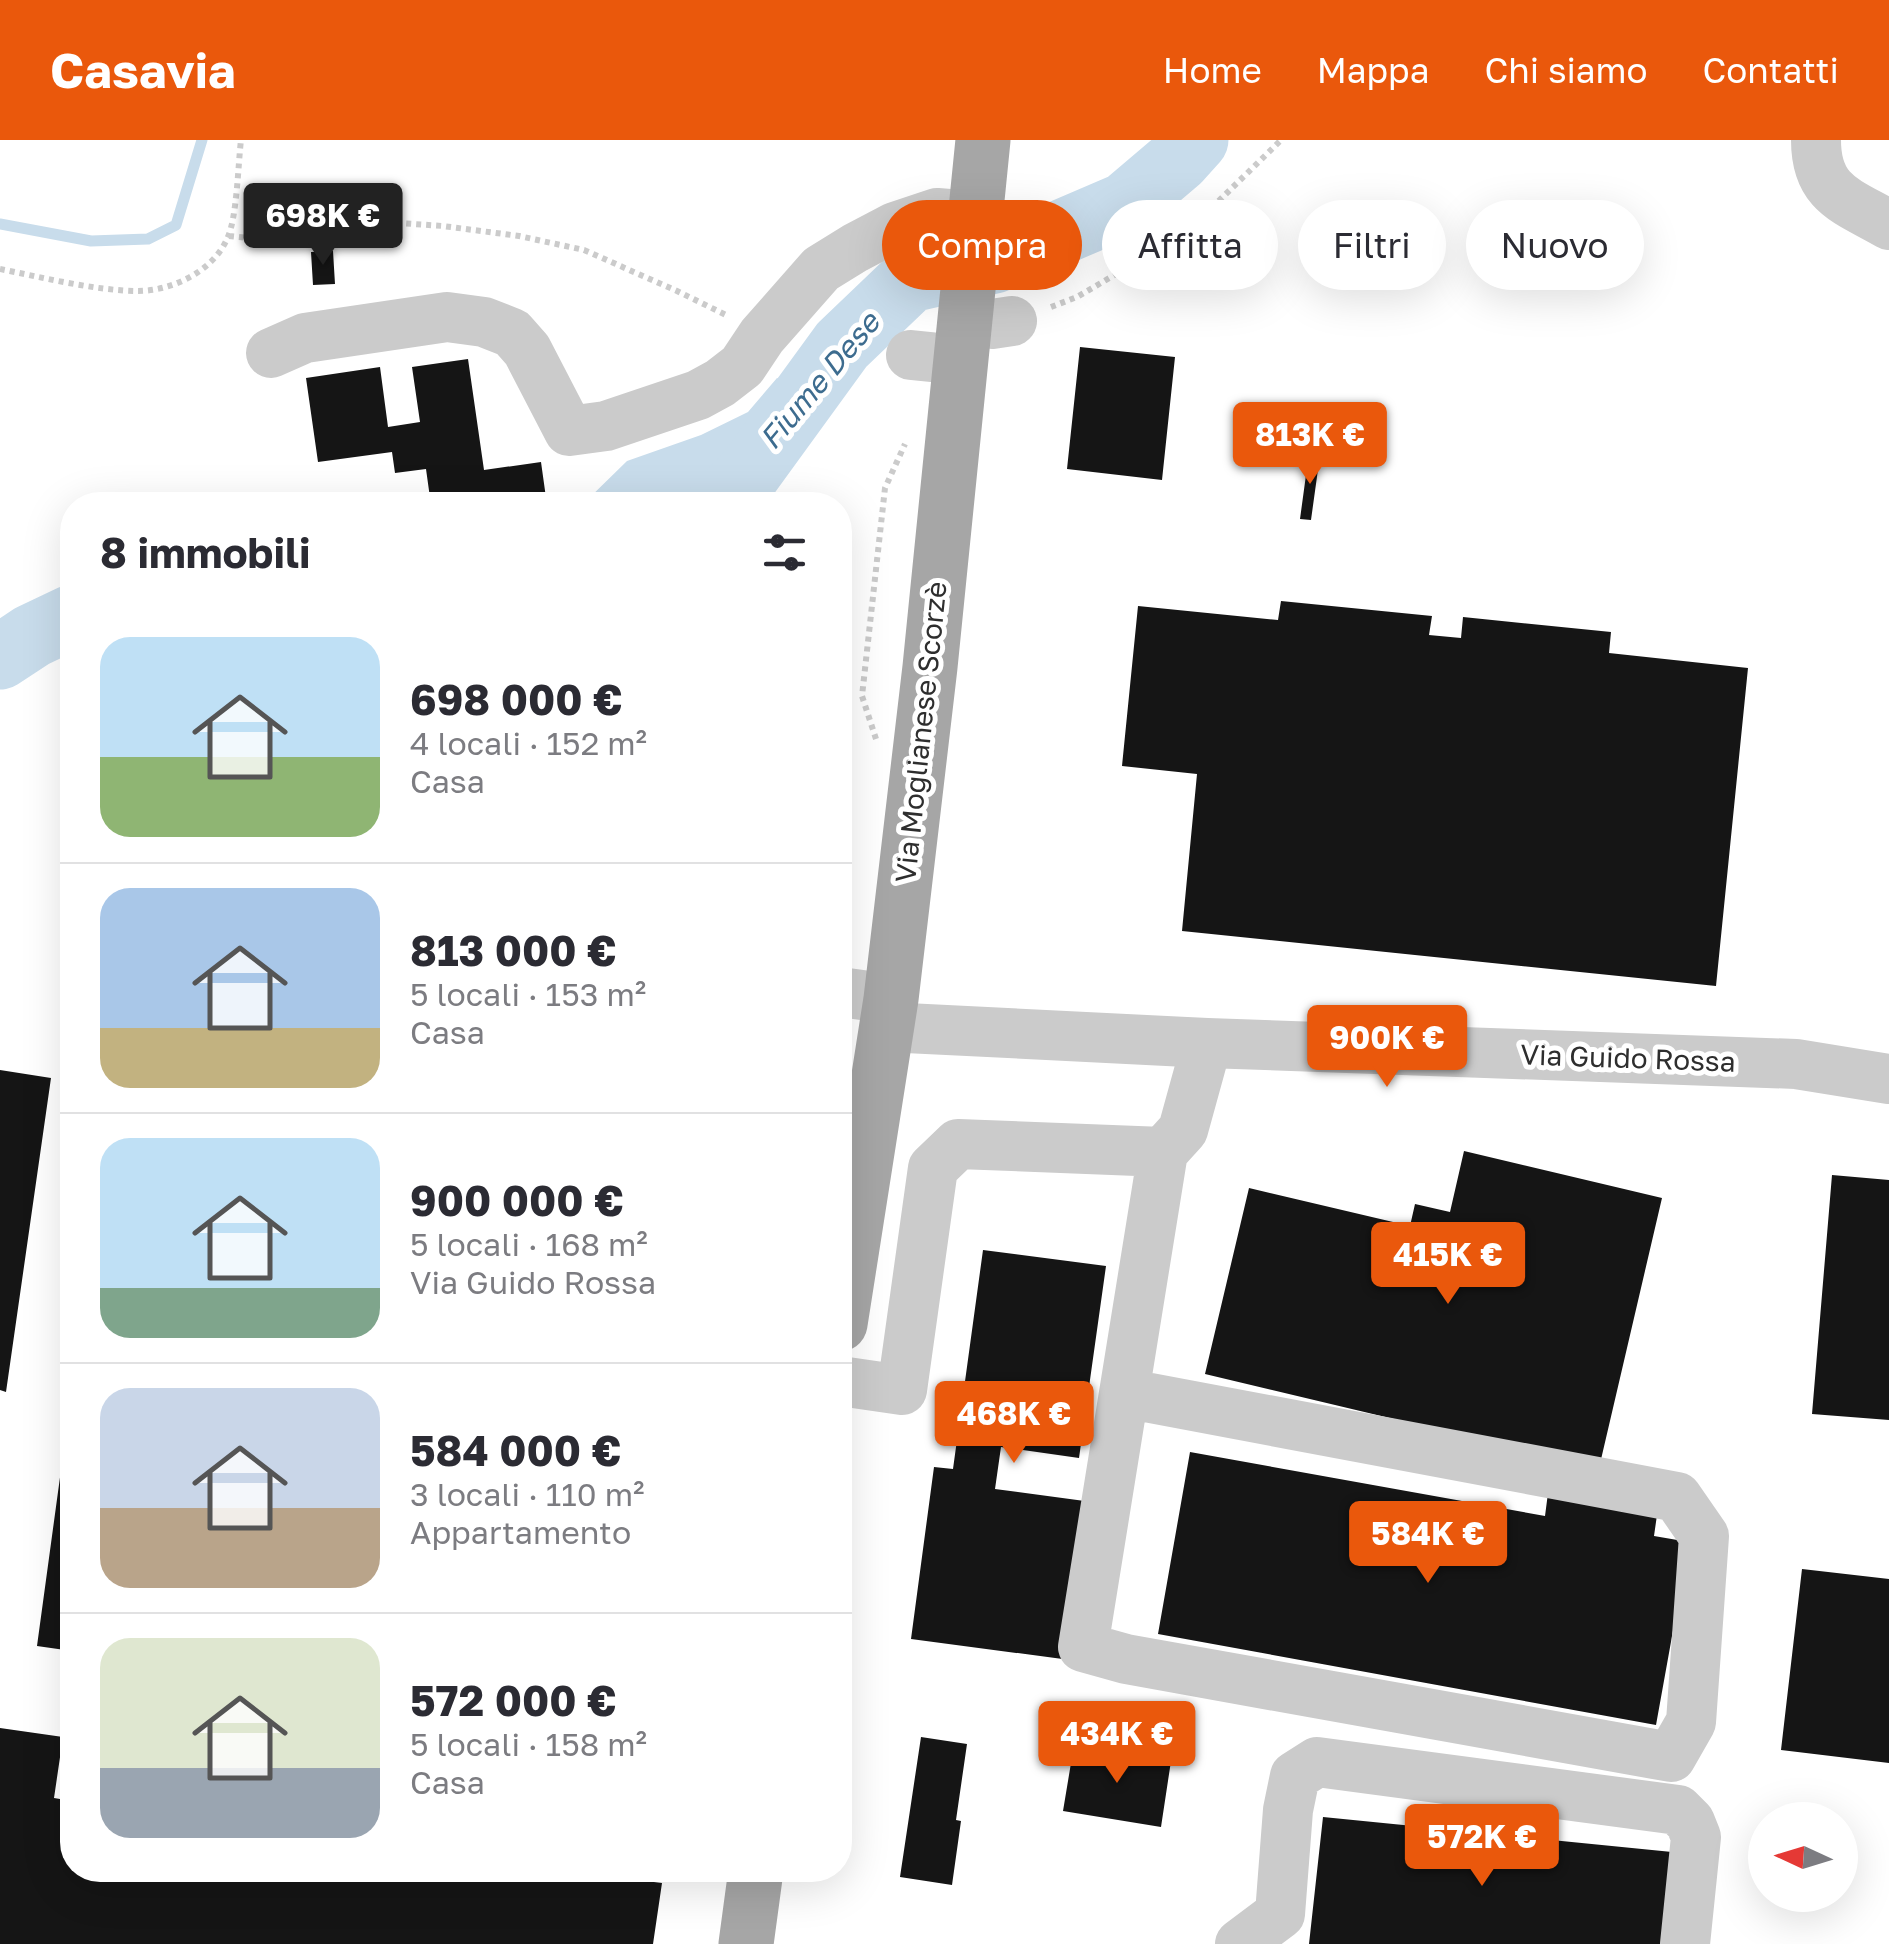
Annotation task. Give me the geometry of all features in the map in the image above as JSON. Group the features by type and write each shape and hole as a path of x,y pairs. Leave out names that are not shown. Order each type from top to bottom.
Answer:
{"main road":[{"name":"Via Moglianese Scorzè","path":"976,200 983,140"},
{"name":"Via Moglianese Scorzè","path":"852,1205 872,1007 930,667 967,290"},
{"path":"746,1944 754,1882"}],"street":[{"path":"1816,140 1816,156 1829,190 1889,225"},
{"path":"270,353 305,338 447,317 484,322 512,333 527,350 568,431 606,426 698,395 720,383 742,366 762,336 821,269 882,234"},
{"name":"Via Guido Rossa","path":"872,1007 906,1028 1796,1064 1889,1079"},
{"path":"1124,1393 1677,1497 1704,1536 1691,1722 1671,1756 1126,1659 1084,1647 1124,1393 1162,1152 1182,1130 1207,1043"},
{"path":"852,1383 902,1390 933,1168 958,1144 1162,1152"},
{"path":"1240,1944 1280,1914 1288,1810 1295,1776 1317,1762 1678,1810 1690,1822 1696,1837 1685,1944"}],"path":[{"path":"0,268 141,291 189,278 211,263 230,236 241,140"},
{"path":"962,336 1078,297 1186,233 1281,140"},
{"path":"230,236 248,238 294,223 340,219 519,236 584,250 677,291 762,336"},
{"path":"881,755 862,696 885,488 909,436"}],"water":[{"path":"777,378 824,399 773,492 595,492 627,461 701,435 748,412"}],"building":[{"path":"333,251 335,284 313,285 311,252"},
{"path":"1080,347 1175,357 1162,480 1067,469"},
{"path":"468,359 484,470 541,462 545,492 429,492 426,469 395,473 392,452 318,462 306,378 380,367 388,427 420,422 412,367"},
{"path":"1309,453 1320,455 1311,520 1300,519"},
{"path":"1281,601 1432,616 1429,635 1461,638 1463,617 1611,632 1609,653 1748,668 1716,986 1182,931 1197,774 1122,766 1138,606 1278,620"},
{"path":"0,1070 51,1078 6,1392 0,1390"},
{"path":"1464,1151 1662,1198 1599,1468 1205,1374 1249,1188 1410,1226 1415,1204 1450,1212"},
{"path":"1832,1175 1889,1180 1889,1420 1812,1414"},
{"path":"983,1250 1106,1266 1079,1458 1001,1447 995,1489 1092,1502 1070,1660 911,1639 934,1467 953,1469"},
{"path":"1190,1452 1545,1516 1548,1493 1657,1515 1654,1536 1689,1542 1656,1725 1158,1634"},
{"path":"60,1477 60,1649 37,1646"},
{"path":"1802,1569 1889,1579 1889,1763 1781,1750"},
{"path":"0,1728 60,1737 54,1798 60,1799 60,1882 662,1883 653,1944 0,1944"},
{"path":"921,1737 967,1744 952,1885 900,1877"},
{"path":"1074,1745 1171,1761 1161,1827 1063,1811"},
{"path":"1323,1817 1672,1852 1661,1944 1309,1944"}],"waterway":[{"path":"0,224 91,241 148,239 176,225 202,140"},
{"name":"Fiume Dese","path":"731,492 749,473 842,345 910,280 994,261 1125,205 1196,140"},
{"name":"Fiume Dese","path":"0,657 60,623"}]}
